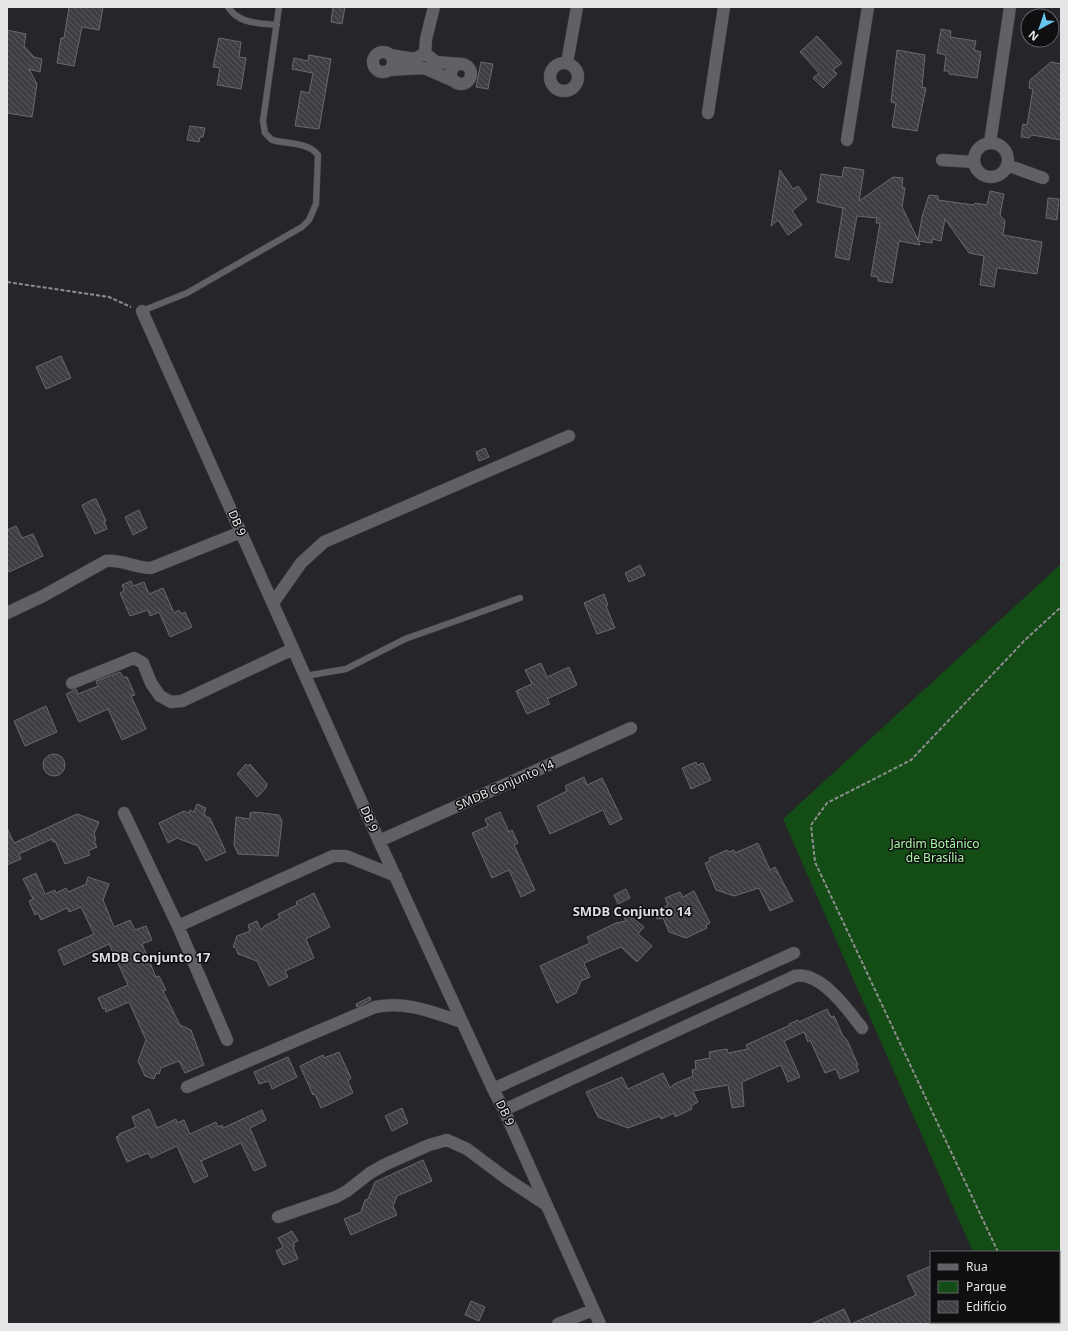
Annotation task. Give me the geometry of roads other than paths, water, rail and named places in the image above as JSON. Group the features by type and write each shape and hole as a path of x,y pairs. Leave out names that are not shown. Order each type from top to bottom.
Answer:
{"street":[{"path":"426,53 415,59 381,52 376,56 374,61 378,69 382,71 424,68 456,82 452,76 453,70 456,66 462,64 436,62 426,53 426,39 434,7"},
{"path":"567,63 577,7"},
{"path":"708,113 724,7"},
{"path":"847,140 868,7"},
{"path":"990,143 1010,7"},
{"path":"389,70 393,61 390,55"},
{"path":"990,143 1004,149 1007,154 1007,165 1000,174 990,177 980,172 974,162 976,151 980,147 990,143"},
{"path":"942,160 974,162"},
{"path":"1007,165 1043,178"},
{"name":"DB 9","path":"142,311 379,841 504,1110 600,1324"},
{"path":"273,603 301,564 324,542 569,436"},
{"path":"7,612 43,596 106,561 113,560 142,568 151,568 241,532"},
{"path":"72,683 134,658 143,663 151,683 160,696 171,702 182,701 293,649"},
{"name":"SMDB Conjunto 14","path":"379,841 631,728"},
{"path":"124,813 178,926 227,1040"},
{"path":"178,926 333,856 346,856 396,876"},
{"path":"493,1089 794,954"},
{"path":"504,1110 795,976 803,974 820,982 844,1004 862,1028"},
{"path":"187,1087 375,1007 393,1004 417,1007 462,1022"},
{"path":"278,1216 336,1197 347,1191 370,1173 429,1145 448,1140 458,1143 507,1179 546,1204"},
{"path":"558,1324 594,1310"}],"lane":[{"path":"228,7 233,14 241,20 254,23 277,24"},
{"path":"142,311 187,293 236,266 302,227 314,211 316,204 318,155 315,151 304,146 268,138 264,128 264,109 279,7"},
{"path":"305,676 346,669 364,662 405,639 520,598"}],"district":[{"name":"SMDB Conjunto 14","path":"632,911"},
{"name":"SMDB Conjunto 17","path":"151,957"}],"park label":[{"name":"Jardim Botânico de Brasília","path":"935,851"}]}
